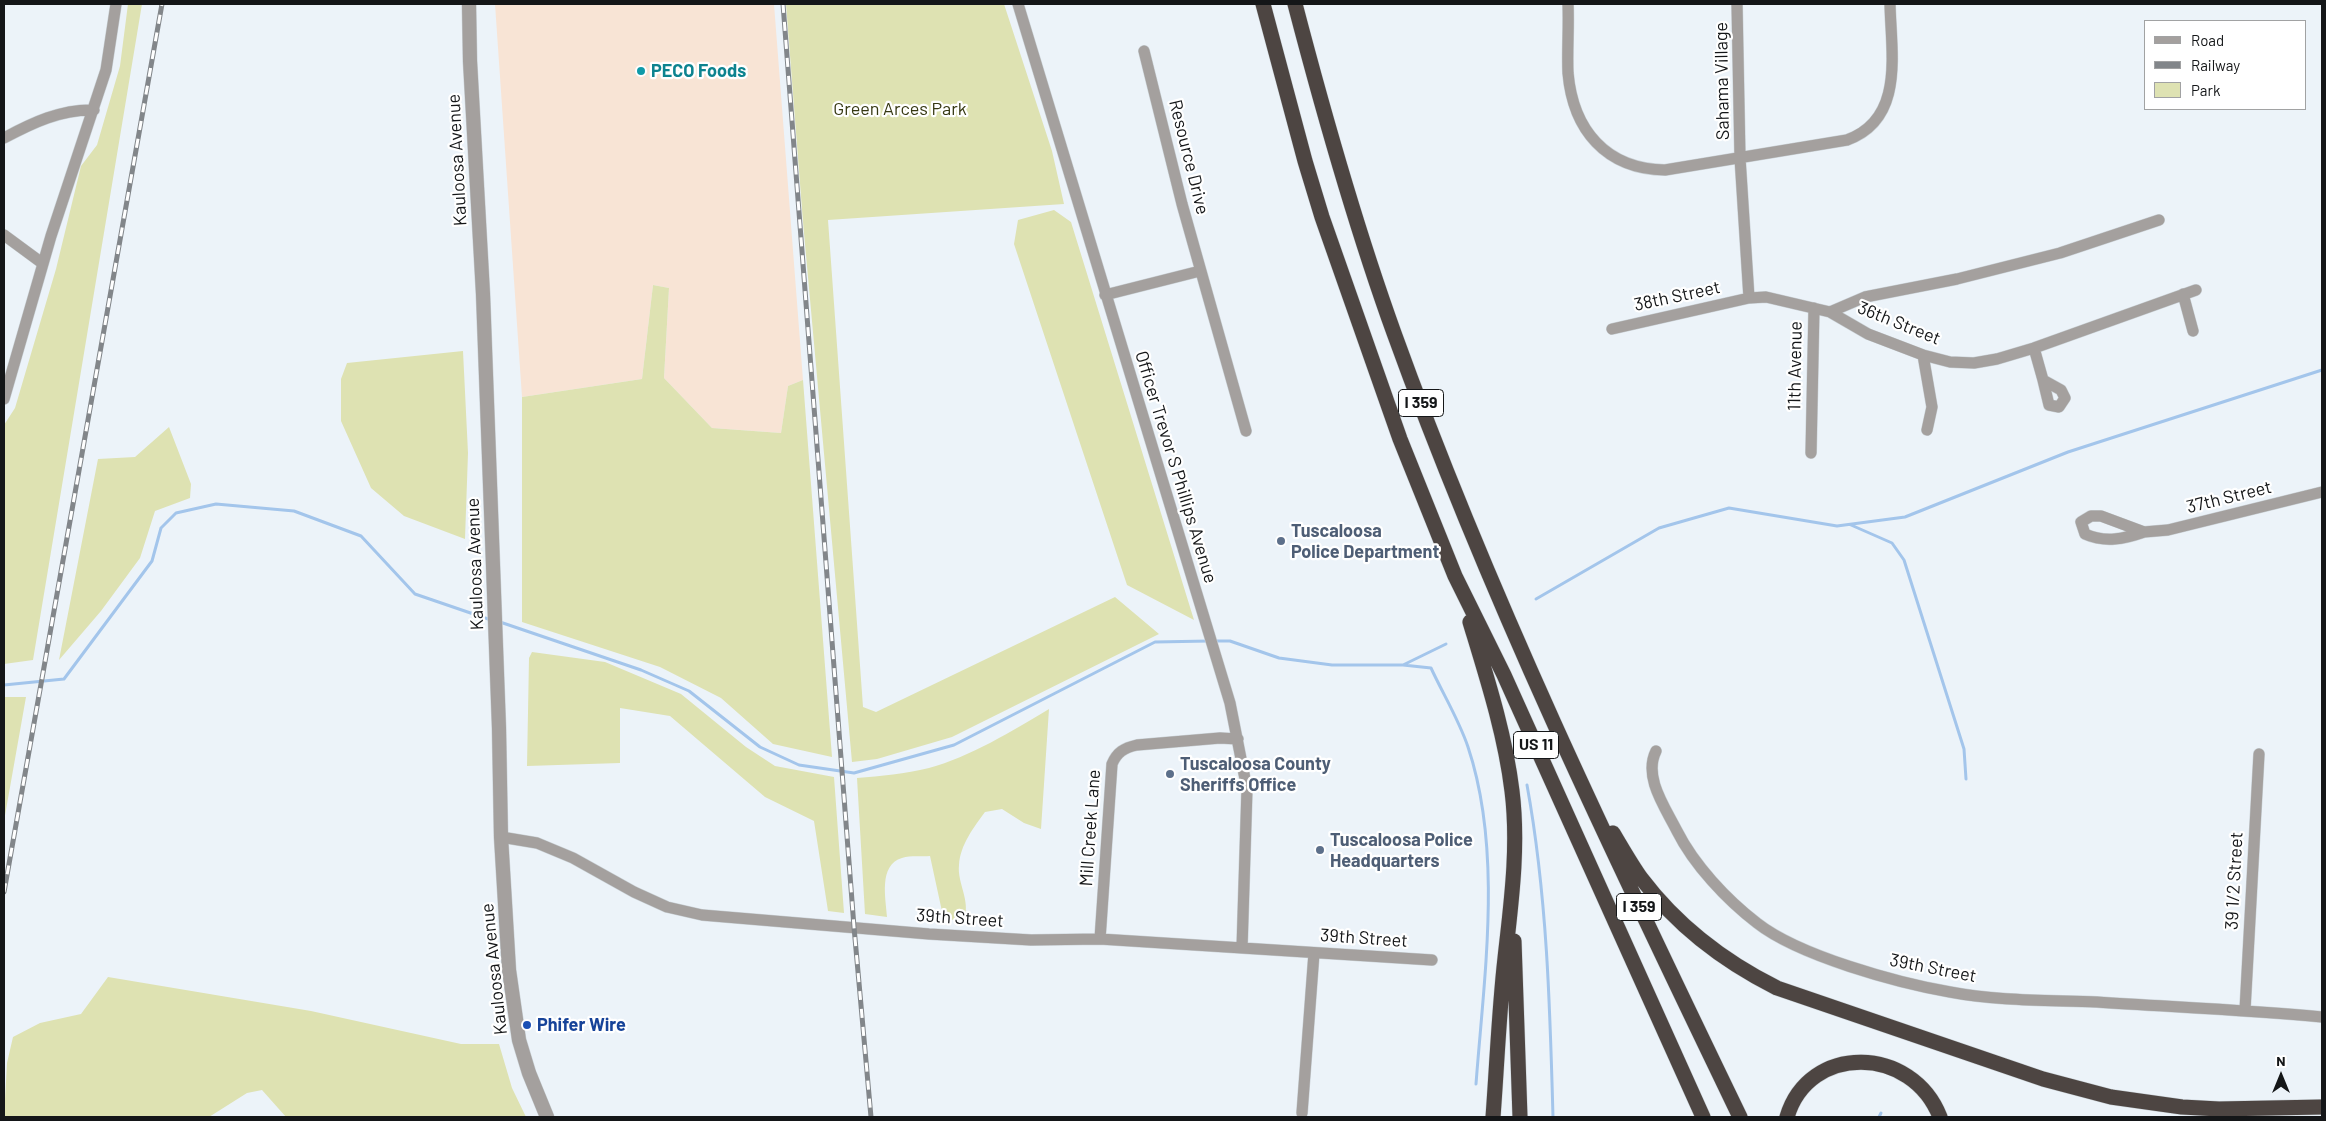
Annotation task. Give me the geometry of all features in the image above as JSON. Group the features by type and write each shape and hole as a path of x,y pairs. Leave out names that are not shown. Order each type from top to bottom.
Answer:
{"highway":[{"name":"I 359","path":"1263,4 1322,217 1400,439 1455,576"},
{"name":"I 359","path":"1296,4 1330,134 1395,335 1492,584 1584,788 1740,1117"},
{"path":"1455,576 1505,741 1512,793 1511,909 1520,1117"},
{"name":"US 11","path":"1455,576 1504,676 1703,1117"},
{"path":"1584,788 1640,877 1687,930 1745,972 1777,988 2043,1080 2111,1097 2182,1107 2322,1106"},
{"path":"1493,1117 1505,958 1511,909"},
{"path":"1787,1117 1792,1103 1806,1084 1837,1066 1860,1062 1884,1065 1906,1074 1924,1089 1940,1117"}],"street":[{"path":"4,399 42,263 106,70 116,4"},
{"name":"Kauloosa Avenue","path":"469,4 495,606 501,837 512,1005 529,1073 547,1117"},
{"name":"Officer Trevor S Phillips Avenue","path":"1018,4 1230,703 1247,788 1242,948"},
{"name":"Sahama Village","path":"1568,4 1570,84 1579,118 1592,139 1609,155 1653,170 1665,170 1740,158 1848,140 1858,136 1877,121 1886,106 1890,88 1890,4"},
{"name":"Sahama Village","path":"1737,4 1740,158"},
{"name":"Resource Drive","path":"1144,51 1200,271 1246,431"},
{"path":"4,138 58,114 69,111 94,110"},
{"path":"1740,158 1749,298"},
{"name":"36th Street","path":"1830,312 1865,297 1957,279 2060,254 2159,220"},
{"path":"4,236 42,263"},
{"path":"1105,295 1200,271"},
{"name":"36th Street","path":"1830,312 1868,334 1923,355 1950,362 1974,363 1997,359 2034,348 2196,290"},
{"path":"2183,294 2193,331"},
{"name":"11th Avenue","path":"1749,298 1766,297 1814,308 1811,453"},
{"name":"38th Street","path":"1612,329 1749,298"},
{"path":"1814,308 1830,312"},
{"path":"2034,348 2043,380"},
{"path":"1923,355 1932,407 1927,430"},
{"name":"37th Street","path":"2144,532 2168,530 2322,492"},
{"name":"Mill Creek Lane","path":"1100,939 1112,764 1114,758 1125,748 1137,745 1220,738 1238,739"},
{"name":"39th Street","path":"1656,750 1652,760 1651,772 1664,805 1686,848 1699,866 1757,924 1787,941 1885,977 1952,993 2245,1010 2322,1017"},
{"name":"39 1/2 Street","path":"2245,1010 2259,754"},
{"name":"39th Street","path":"501,837 537,843 573,858 651,900 702,915 929,934 1031,940 1100,939 1432,960"},
{"path":"1302,1113 1314,953"}],"shaded area":[{"path":"495,4 774,4 803,380 788,386 781,433 712,428 664,378 669,288 653,285 642,379 522,397"}],"green space":[{"path":"128,4 142,4 33,660 4,664 4,425 15,408 56,269 81,166 97,145 120,66"},
{"name":"Green Arces Park","path":"786,4 1004,4 1052,151 1064,204 828,220 863,707 876,712 1115,597 1159,634 952,737 877,759 852,762 803,222"},
{"path":"1054,210 1071,222 1194,620 1127,585 1014,244 1018,220"},
{"path":"653,285 669,288 664,378 712,428 781,433 788,386 803,380 832,757 773,744 721,698 660,667 522,622 522,397 642,379"},
{"path":"463,351 468,453 465,539 404,516 371,488 341,421 341,379 347,363"},
{"path":"169,427 191,484 190,498 155,511 140,558 101,611 59,660 98,459 135,457"},
{"path":"532,652 605,662 681,694 746,747 775,766 834,777 844,913 828,911 814,821 765,797 670,716 620,708 620,763 527,766 529,658"},
{"path":"4,697 26,697 4,821"},
{"path":"1049,709 1041,829 1024,823 1002,809 985,812 968,837 960,858 959,872 966,906 964,919 947,920 943,916 930,856 905,857 894,862 886,875 887,917 865,914 857,778 911,772 944,763 990,743"},
{"path":"108,977 311,1011 461,1044 499,1044 512,1088 526,1117 286,1117 262,1090 247,1093 209,1117 4,1117 7,1063 13,1037 40,1023 81,1014"}],"waterway":[{"path":"1536,599 1659,528 1729,508 1837,526 1905,517 2068,452 2322,370"},
{"path":"4,685 64,679 152,561 161,528 176,513 216,504 294,511 361,536 415,594 491,620"},
{"path":"1851,525 1892,543 1904,560 1964,749 1966,779"},
{"path":"500,622 641,670 689,691 760,747 799,765 854,773 954,745 1155,642 1209,641"},
{"path":"1215,641 1230,641 1279,658 1332,665 1403,665 1446,644"},
{"path":"1403,665 1431,668 1456,717 1468,747 1479,787 1488,871 1488,914 1476,1084"},
{"path":"1527,785 1534,826 1543,909 1549,992 1553,1117"},
{"path":"1879,1117 1881,1113"}],"railway":[{"path":"4,892 162,4"},
{"path":"783,4 854,927 871,1117"}],"place":[{"name":"PECO Foods","path":"641,71"},
{"name":"Tuscaloosa Police Department","path":"1281,541"},
{"name":"Tuscaloosa County Sheriffs Office","path":"1170,774"},
{"name":"Tuscaloosa Police Headquarters","path":"1320,850"},
{"name":"Phifer Wire","path":"527,1025"}]}
